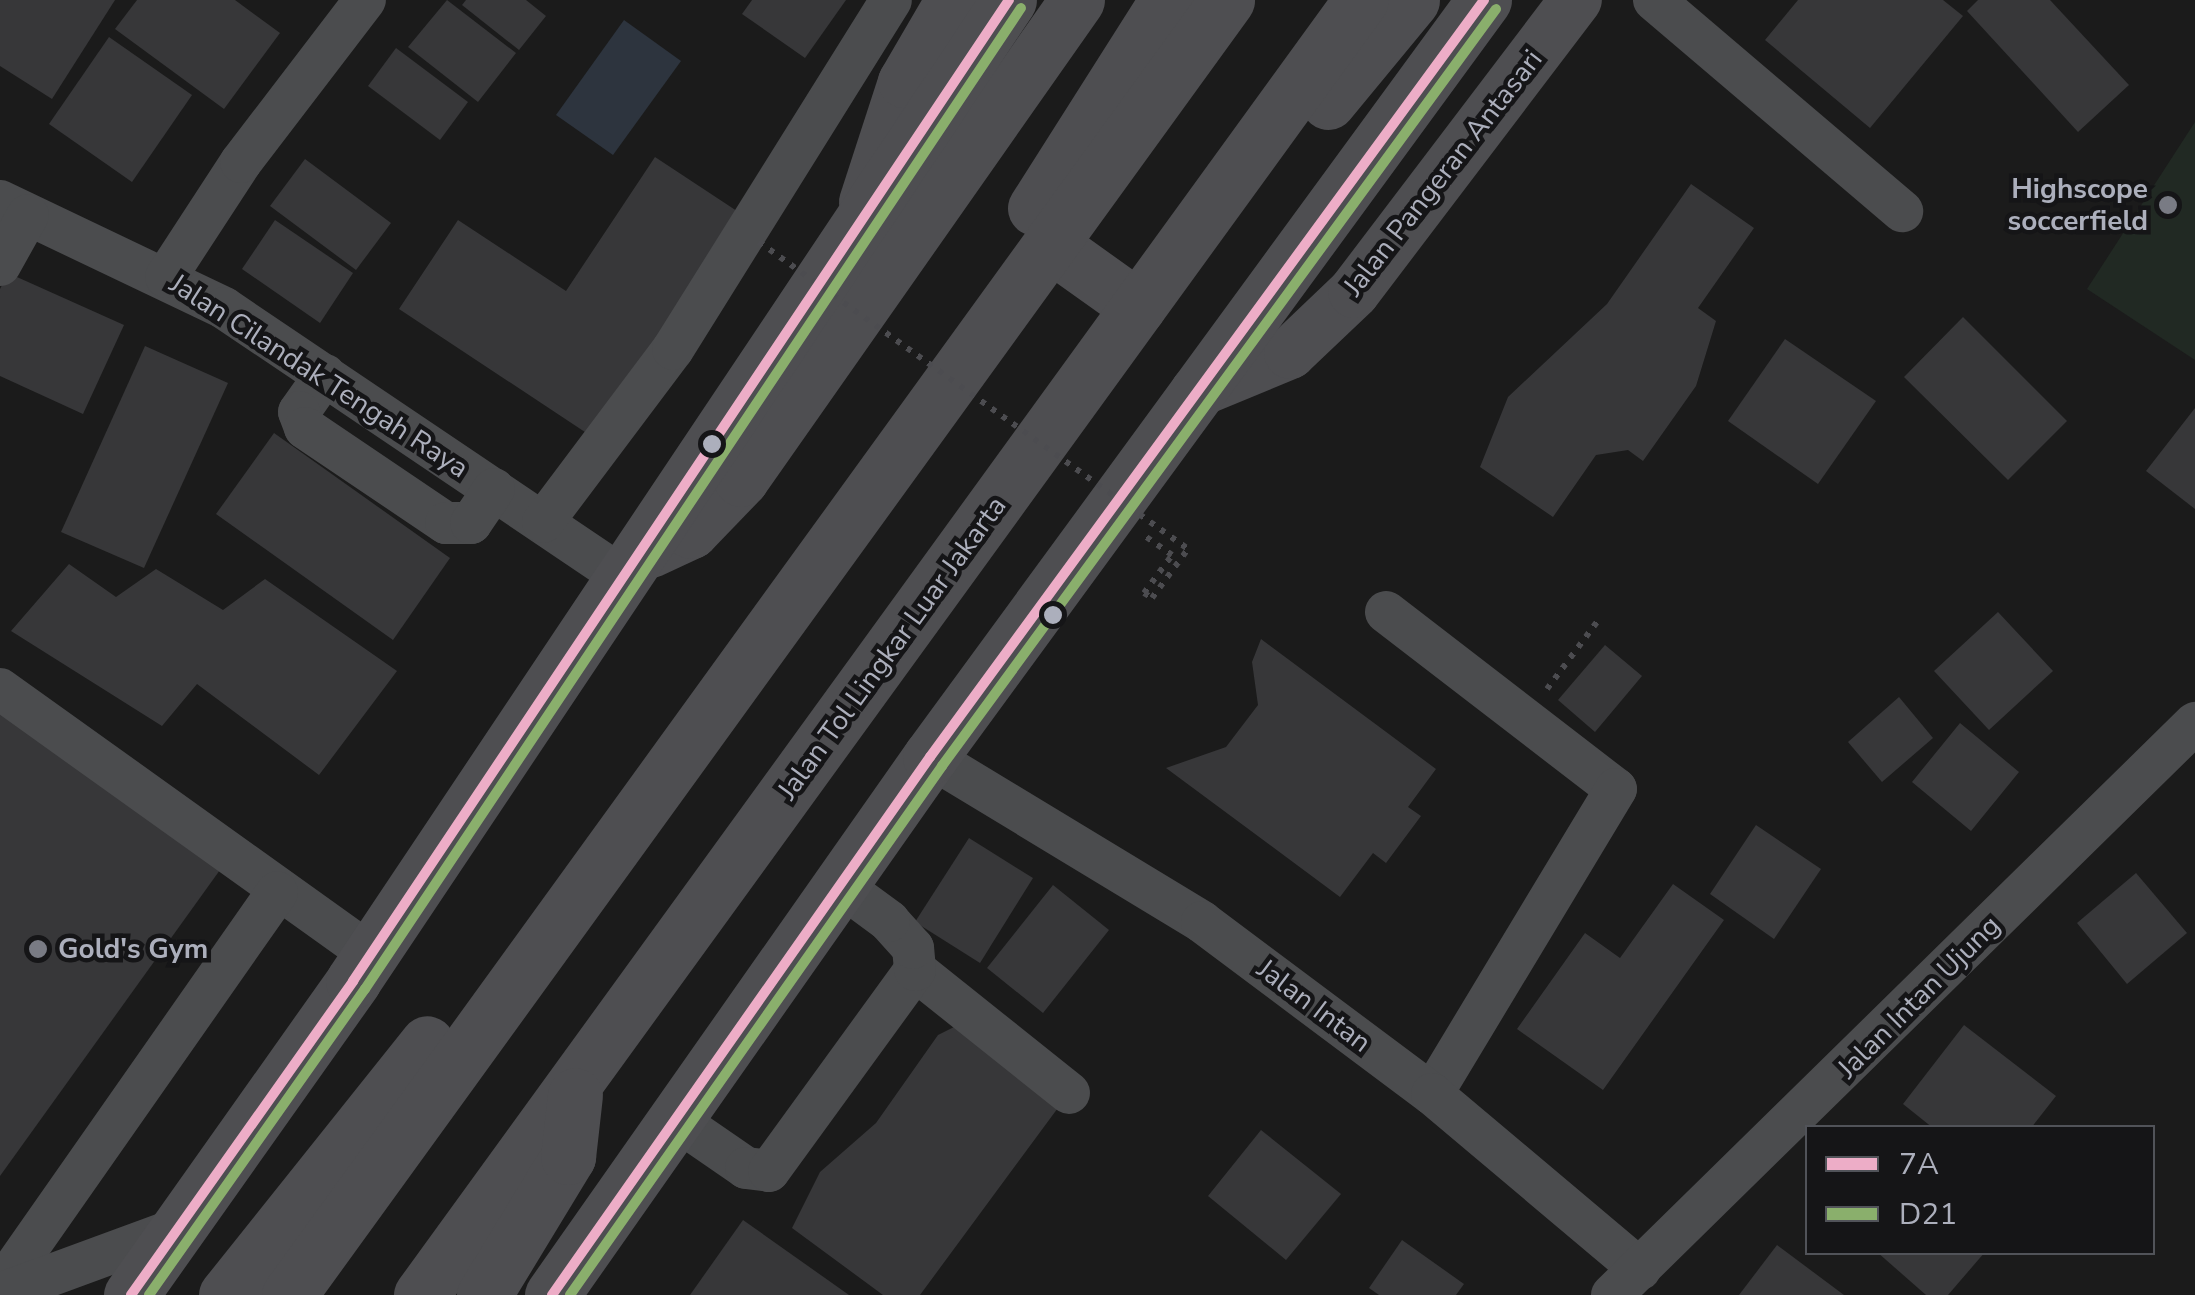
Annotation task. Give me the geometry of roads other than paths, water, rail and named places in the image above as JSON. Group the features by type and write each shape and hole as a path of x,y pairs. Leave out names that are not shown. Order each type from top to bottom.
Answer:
{"highway":[{"path":"131,1295 372,952 1009,0"},
{"path":"631,566 691,531 741,480 1077,0"},
{"path":"978,346 986,286 1168,0"},
{"path":"289,1295 1227,0"},
{"name":"Jalan Tol Lingkar Luar Jakarta","path":"421,1295 1361,0"},
{"path":"1237,172 1284,154 1412,0"},
{"path":"552,1295 930,757 1477,10"},
{"path":"1051,245 1138,308"},
{"path":"226,1295 409,1067 721,640 770,592 806,584"},
{"path":"484,1295 568,1157 575,1087"}],"main road":[{"path":"856,227 904,82 952,0"},
{"name":"Jalan Pangeran Antasari","path":"1196,392 1290,353 1354,292 1576,0"}],"street":[{"path":"166,276 241,162 365,0"},
{"path":"543,522 673,350 891,0"},
{"path":"1654,0 1902,211"},
{"name":"Jalan Cilandak Tengah Raya","path":"9,233 166,276 325,376 543,522 631,566"},
{"path":"1386,612 1616,789 1432,1094"},
{"path":"0,689 276,888 372,952"},
{"name":"Jalan Intan Ujung","path":"1626,1282 2195,723"},
{"name":"Jalan Intan","path":"930,757 1202,922 1432,1094 1626,1282"},
{"path":"840,885 901,934 915,970 1069,1093"},
{"path":"0,1291 276,888"},
{"path":"676,1118 746,1168 768,1172 915,970"},
{"path":"0,1291 179,1228"}],"place":[{"name":"Highscope soccerfield","path":"2168,205"},
{"name":"Gold's Gym","path":"38,949"}]}
